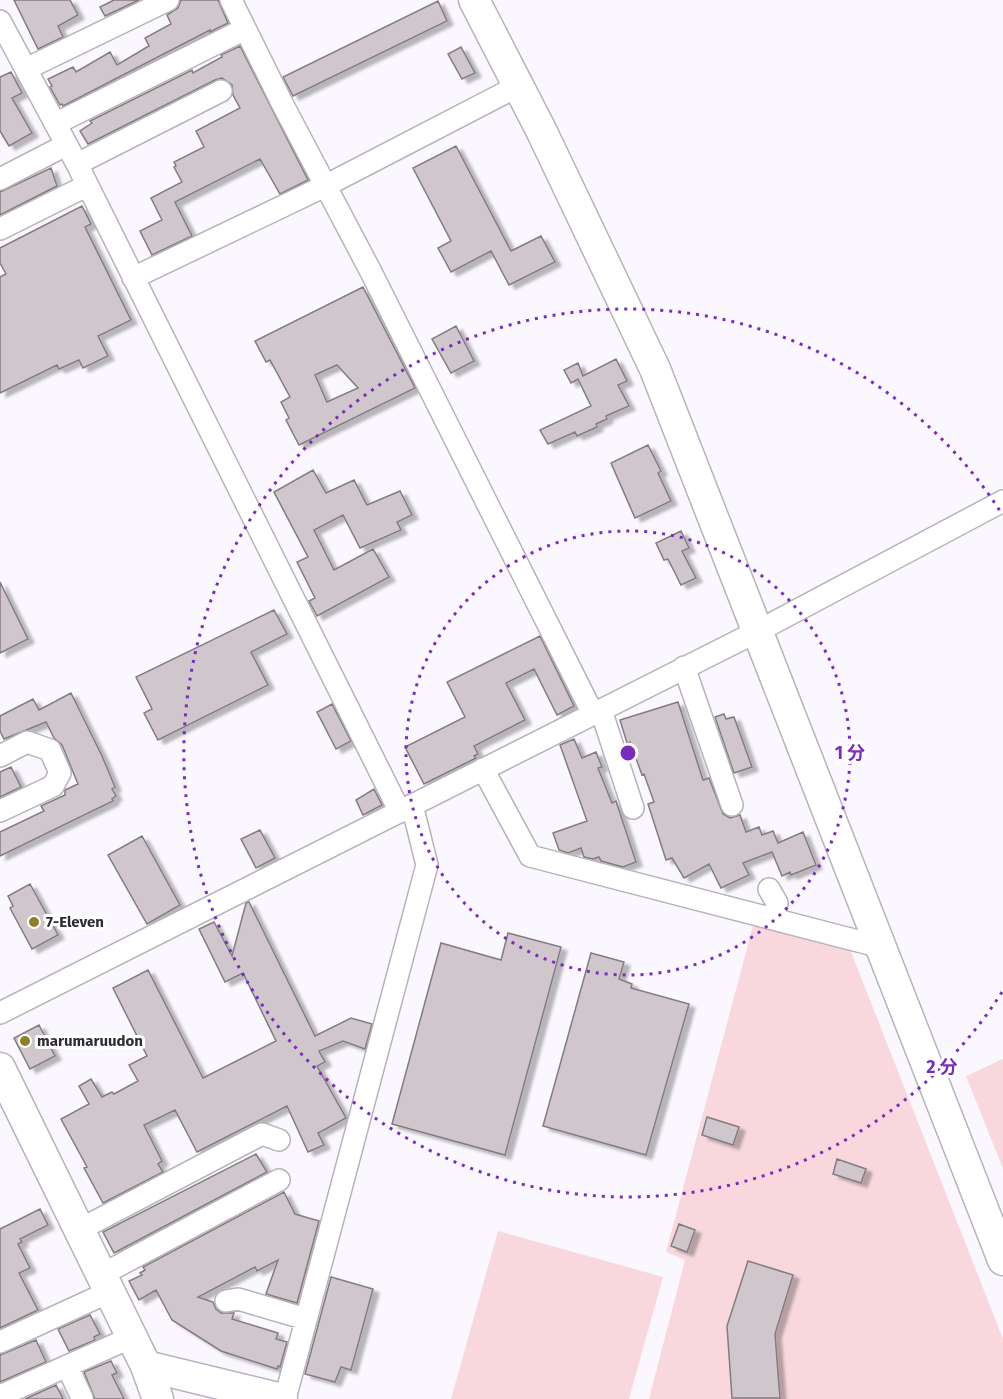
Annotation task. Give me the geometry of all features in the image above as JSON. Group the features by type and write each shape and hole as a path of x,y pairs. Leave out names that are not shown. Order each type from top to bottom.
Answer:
{"street":[{"path":"26,69 168,0"},
{"path":"231,0 597,712 635,794"},
{"path":"474,0 655,369 1003,1260"},
{"path":"55,124 245,29"},
{"path":"3,34 26,69 77,164 86,186 406,809 427,865 283,1399 146,1366"},
{"path":"133,278 325,186 518,86"},
{"path":"77,164 221,91"},
{"path":"0,179 66,145"},
{"path":"0,229 86,186"},
{"path":"0,1013 758,631 1003,501"},
{"path":"684,667 732,805"},
{"path":"0,756 27,742 50,750 60,773 53,786 0,812"},
{"path":"483,769 531,856 881,947"},
{"path":"769,889 777,903 774,920"},
{"path":"0,1068 146,1366 158,1399"},
{"path":"79,1230 262,1134 279,1140"},
{"path":"0,1342 279,1180"},
{"path":"226,1301 238,1299 306,1319"},
{"path":"0,1396 132,1337"},
{"path":"67,1366 82,1398"}],"shaded area":[{"path":"754,922 848,944 1003,1339 1003,1399 649,1399 685,1260 666,1252"},
{"path":"1003,1059 1003,1169 966,1076"},
{"path":"498,1231 663,1277 629,1399 451,1399"}],"building":[{"path":"14,0 70,0 78,15 58,26 63,37 38,49"},
{"path":"114,0 139,0 105,16 100,7"},
{"path":"181,0 218,0 228,23 210,32 210,30 63,106 60,105 48,79 73,67 76,72 110,52 117,65 149,46 145,38 171,24 167,15 178,8"},
{"path":"438,1 447,21 293,96 283,77"},
{"path":"240,46 308,180 280,194 260,159 175,202 192,236 152,255 140,231 162,220 151,198 182,182 174,167 176,166 174,162 204,147 196,131 240,108 233,95 232,85 222,78 215,80 88,144 80,131 92,123 90,121 192,70 193,73"},
{"path":"461,47 475,73 462,79 448,54"},
{"path":"11,72 22,93 12,98 32,133 9,146 0,131 0,77"},
{"path":"456,146 511,251 541,236 555,262 509,285 491,251 451,272 438,248 451,241 413,168"},
{"path":"51,168 57,186 0,215 0,192"},
{"path":"82,206 91,224 85,227 131,320 98,336 108,356 83,368 79,360 59,369 57,365 0,393 0,277 6,274 0,263 0,248"},
{"path":"363,287 415,388 299,445 286,420 289,418 281,402 290,397 270,360 266,362 255,341","holes":["337,365 358,388 327,402 315,375"]},
{"path":"456,326 474,361 451,373 432,339"},
{"path":"616,359 627,381 618,385 629,406 606,416 607,419 596,424 597,427 577,436 575,432 548,444 540,430 591,406 578,379 571,383 564,370 578,363 583,376"},
{"path":"648,445 661,471 658,473 671,501 635,518 611,463"},
{"path":"313,470 326,493 354,480 367,505 400,491 412,515 397,522 401,530 360,548 343,515 314,530 334,570 373,549 389,577 317,616 309,601 315,598 297,562 308,557 274,492"},
{"path":"681,531 689,548 682,551 696,578 681,585 668,559 664,560 656,543"},
{"path":"0,582 28,639 0,653"},
{"path":"274,610 287,634 251,652 268,685 158,740 144,713 152,709 136,677"},
{"path":"540,636 574,706 557,715 534,669 506,683 525,720 474,746 478,754 474,756 476,758 424,784 405,747 465,717 447,682"},
{"path":"71,693 102,756 115,787 112,789 116,796 112,799 113,801 0,856 0,832 44,811 41,806 65,795 65,790 78,784 62,745 54,738 46,722 4,739 0,731 0,716 33,699 39,710"},
{"path":"678,702 703,780 709,778 723,814 730,818 740,815 746,832 759,827 762,835 773,831 778,843 803,832 816,865 791,875 790,872 782,876 772,852 743,863 749,875 721,888 709,864 684,878 672,858 666,860 648,804 654,802 630,742 627,743 620,720"},
{"path":"332,704 351,741 336,749 317,712"},
{"path":"724,714 726,719 734,717 752,767 734,773 715,717"},
{"path":"574,739 582,758 596,752 602,767 598,768 612,803 616,801 636,862 623,867 601,861 599,857 593,859 584,857 581,848 568,853 559,850 553,833 587,821 560,745"},
{"path":"11,767 21,787 0,797 0,772"},
{"path":"374,789 382,805 363,815 356,800"},
{"path":"260,830 275,858 256,868 241,839"},
{"path":"142,836 180,905 147,924 108,855"},
{"name":"7-Eleven","path":"30,884 58,935 32,949 10,908 13,906 8,896"},
{"path":"249,902 315,1036 351,1018 372,1024 365,1049 343,1041 319,1051 325,1062 317,1066 346,1118 318,1133 324,1145 308,1152 287,1106 197,1152 175,1110 144,1125 162,1161 158,1164 163,1172 103,1203 61,1119 89,1104 79,1086 91,1079 102,1097 112,1092 114,1094 138,1081 129,1065 147,1056 113,988 148,970 203,1078 276,1041 243,973 225,982 199,929 214,922 232,956 246,903"},
{"path":"508,933 561,947 505,1155 392,1124 441,943 501,960"},
{"path":"591,953 624,962 619,979 632,984 631,988 689,1004 646,1155 543,1126"},
{"path":"39,1025 55,1056 30,1069 14,1038"},
{"path":"707,1117 739,1127 733,1145 702,1135"},
{"path":"256,1154 267,1172 114,1253 103,1232"},
{"path":"837,1159 866,1169 861,1183 833,1174"},
{"path":"284,1192 295,1214 319,1221 297,1303 266,1294 278,1260 257,1271 255,1267 198,1297 213,1302 221,1313 234,1313 232,1319 278,1333 276,1339 287,1342 280,1367 278,1366 277,1369 221,1351 172,1320 156,1290 139,1300 129,1281 142,1275 140,1273 145,1270 143,1267"},
{"path":"40,1209 48,1225 20,1239 22,1242 18,1244 30,1268 19,1273 38,1310 0,1328 0,1229"},
{"path":"679,1224 695,1230 687,1252 671,1246"},
{"path":"748,1261 793,1275 775,1334 780,1398 732,1398 727,1326"},
{"path":"331,1277 373,1289 351,1370 341,1367 335,1382 305,1374"},
{"path":"90,1315 100,1334 94,1337 95,1340 69,1351 58,1329"},
{"path":"36,1340 46,1362 0,1382 0,1355"},
{"path":"111,1361 117,1373 112,1375 124,1399 95,1399 84,1372"},
{"path":"56,1385 63,1399 25,1399"}],"place":[{"name":"7-Eleven","path":"34,922"},
{"name":"marumaruudon","path":"25,1041"}]}
